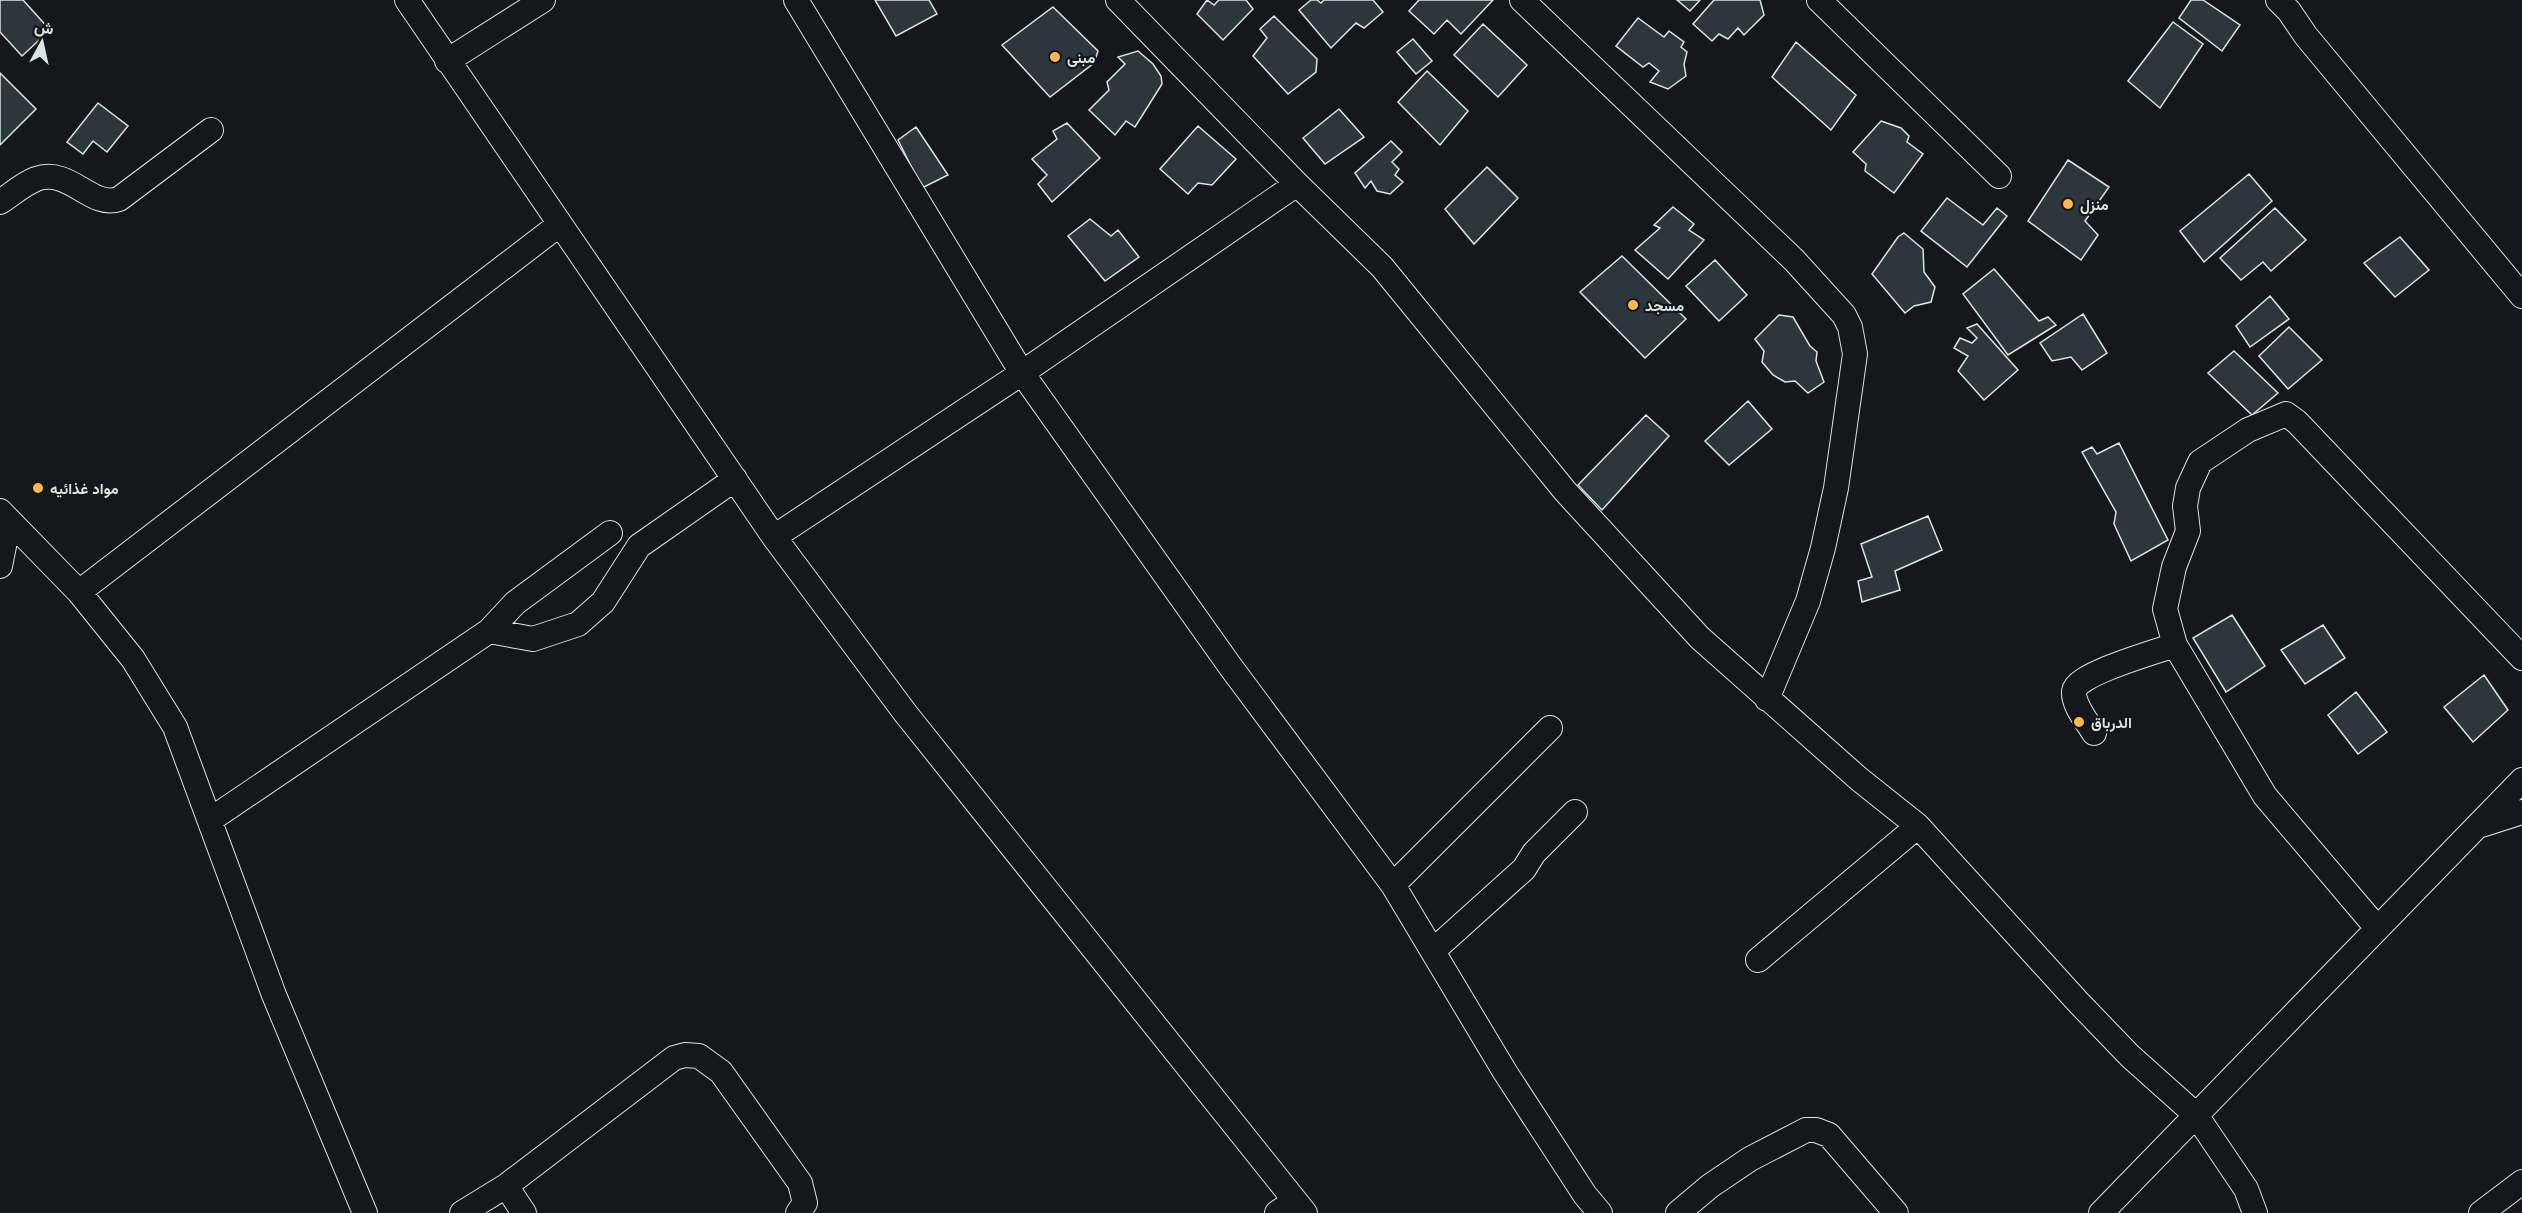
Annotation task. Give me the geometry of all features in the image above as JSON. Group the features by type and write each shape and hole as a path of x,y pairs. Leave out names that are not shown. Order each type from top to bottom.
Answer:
{"street":[{"path":"407,0 774,537 906,714 1292,1209"},
{"path":"447,61 543,0"},
{"path":"796,0 1022,373 1230,666 1393,885 1505,1072 1585,1196 1599,1213"},
{"path":"1118,0 1297,184 1382,267 1565,491 1700,638 1859,779 1918,826 2078,1002 2130,1056 2196,1115 2246,1189 2255,1213"},
{"path":"1522,0 1794,260 1844,315 1850,327 1856,354 1836,488 1823,548 1808,601 1767,699"},
{"path":"1819,0 1998,176"},
{"path":"2289,4 2306,36 2522,296"},
{"path":"0,202 35,180 49,177 66,180 102,200 111,202 119,199 211,130"},
{"path":"774,537 1022,373 1297,184"},
{"path":"79,592 560,224"},
{"path":"2377,928 2265,796 2175,645 2165,609 2174,567 2188,531 2185,506 2188,488 2200,462 2248,430 2286,414 2297,422 2522,657"},
{"path":"489,631 532,639 578,624 603,602 639,546 735,479"},
{"path":"5,516 79,592 133,659 175,727 274,995 365,1213"},
{"path":"0,566 5,516"},
{"path":"210,820 489,631 515,603 610,533"},
{"path":"2094,733 2075,703 2074,688 2078,682 2175,645"},
{"path":"1393,885 1550,728"},
{"path":"2101,1213 2522,780"},
{"path":"1434,950 1524,869 1534,853 1575,812"},
{"path":"2476,827 2522,812"},
{"path":"1758,960 1918,826"},
{"path":"462,1213 506,1186 674,1058 685,1055 699,1056 711,1063 728,1082 800,1183 805,1203 798,1213"},
{"path":"1678,1213 1710,1186 1750,1159 1806,1130 1816,1130 1829,1135 1896,1213"},
{"path":"2481,1213 2522,1182"},
{"path":"506,1186 524,1213"}],"building":[{"path":"0,0 23,0 50,30 22,56 0,32"},
{"path":"875,0 929,0 937,14 896,36"},
{"path":"1207,0 1214,5 1219,0 1246,0 1253,9 1223,40 1197,14"},
{"path":"1311,0 1321,3 1324,0 1373,0 1383,12 1364,28 1356,23 1331,48 1299,10"},
{"path":"1419,0 1493,0 1461,34 1447,20 1434,34 1409,11"},
{"path":"1677,0 1700,0 1690,11"},
{"path":"1714,0 1760,0 1764,15 1744,35 1738,28 1728,39 1719,34 1712,41 1693,24"},
{"path":"2191,0 2203,0 2240,25 2222,51 2179,18"},
{"name":"مبنى","path":"1053,7 1098,51 1094,63 1050,97 1002,45"},
{"path":"1274,16 1317,59 1316,72 1288,94 1253,56 1267,38 1260,29"},
{"path":"1638,18 1664,37 1669,31 1684,42 1681,47 1687,52 1684,64 1686,76 1668,89 1650,82 1659,71 1649,63 1643,67 1616,46"},
{"path":"2173,22 2203,44 2160,108 2128,81"},
{"path":"1483,24 1527,65 1498,97 1454,55"},
{"path":"1413,39 1432,61 1416,74 1397,52"},
{"path":"1796,42 1856,95 1831,130 1772,77"},
{"name":"مبنى","path":"1138,51 1153,64 1161,76 1162,84 1135,127 1126,121 1115,135 1089,110 1109,90 1107,82 1125,64 1118,57"},
{"path":"1427,71 1468,111 1440,145 1398,102"},
{"path":"0,73 36,109 0,145"},
{"path":"98,103 128,126 107,152 93,141 83,154 67,142"},
{"path":"1339,109 1364,137 1325,164 1303,138"},
{"path":"1881,121 1901,128 1909,136 1907,142 1923,154 1894,193 1865,171 1866,164 1853,152"},
{"path":"1067,123 1100,158 1052,202 1038,184 1047,175 1032,159 1057,139 1053,131"},
{"path":"1198,126 1236,159 1212,185 1198,183 1188,194 1160,169"},
{"path":"916,127 948,175 922,188 898,140"},
{"path":"1391,141 1402,152 1392,162 1399,169 1395,175 1403,182 1390,194 1377,191 1371,181 1365,188 1355,173"},
{"name":"منزل","path":"2068,160 2109,187 2085,221 2098,235 2081,260 2028,221"},
{"path":"1487,167 1518,198 1474,244 1445,209"},
{"path":"2249,174 2272,201 2204,262 2180,231"},
{"path":"1947,198 1983,225 1997,208 2007,216 1967,267 1921,231"},
{"path":"1673,207 1694,224 1689,230 1704,240 1668,279 1635,250 1660,228 1654,225"},
{"path":"2275,208 2306,240 2271,271 2263,262 2241,280 2220,258"},
{"path":"1090,219 1111,236 1118,230 1139,257 1105,281 1068,236"},
{"path":"1904,233 1923,249 1924,272 1935,287 1931,302 1914,306 1905,313 1872,274 1898,237"},
{"path":"2400,237 2429,270 2395,297 2364,263"},
{"name":"مسجد","path":"1622,256 1686,319 1645,358 1580,292"},
{"path":"1715,260 1747,295 1719,321 1686,286"},
{"path":"1994,269 2039,321 2048,317 2056,325 2008,355 1963,294"},
{"path":"2270,296 2289,319 2250,347 2236,326"},
{"path":"2083,314 2107,353 2082,370 2071,357 2052,361 2040,343"},
{"path":"1779,315 1793,317 1810,346 1817,352 1816,361 1824,382 1808,393 1795,381 1785,382 1773,375 1762,362 1764,351 1755,339"},
{"path":"1977,324 2018,370 1984,400 1958,371 1968,356 1954,348 1960,338 1972,343 1977,338 1967,328"},
{"path":"2289,327 2322,360 2288,389 2259,356"},
{"path":"2234,351 2278,393 2252,415 2208,373"},
{"path":"1748,401 1772,429 1729,465 1705,441"},
{"path":"1646,415 1669,436 1602,510 1578,485"},
{"path":"2119,443 2168,540 2131,561 2114,524 2116,512 2082,452 2092,447 2097,454"},
{"path":"1928,516 1942,550 1895,571 1900,590 1862,602 1858,581 1872,577 1861,544"},
{"path":"2232,615 2265,666 2226,692 2193,638"},
{"path":"2323,625 2345,658 2305,684 2281,650"},
{"path":"2484,675 2508,710 2473,742 2444,707"},
{"path":"2356,692 2387,732 2358,754 2328,715"}],"place":[{"name":"مبنى","path":"1055,57"},
{"name":"منزل","path":"2068,204"},
{"name":"مسجد","path":"1633,305"},
{"name":"مواد غذائيه","path":"38,488"},
{"name":"الدرباق","path":"2079,722"}]}
